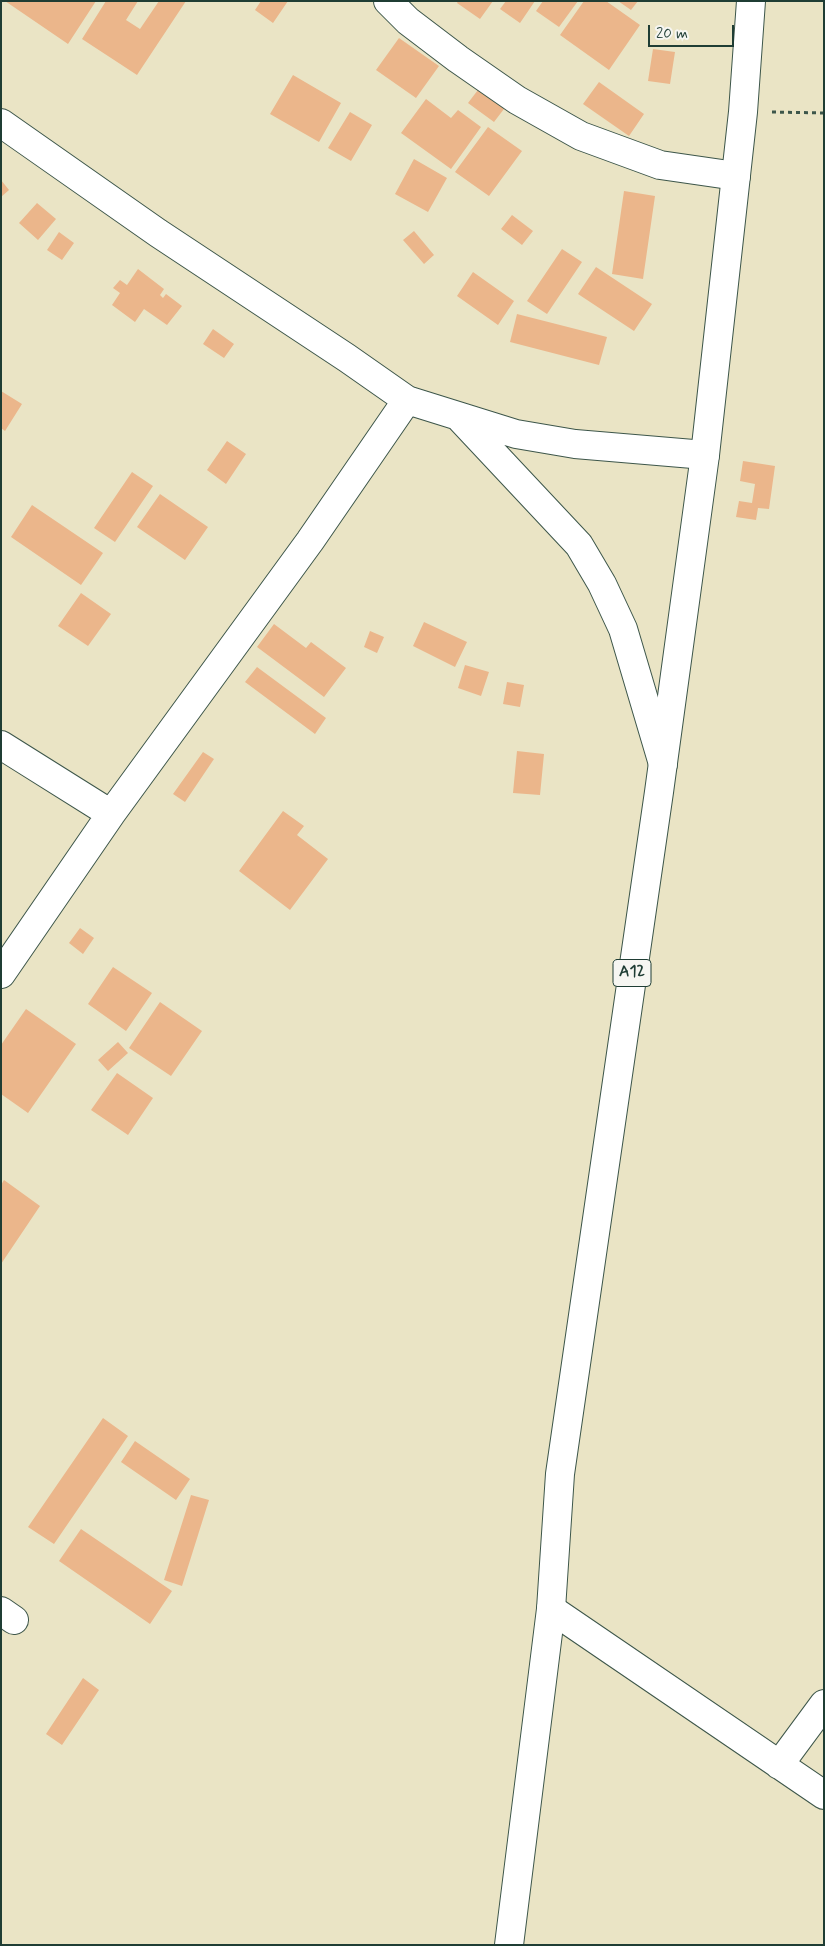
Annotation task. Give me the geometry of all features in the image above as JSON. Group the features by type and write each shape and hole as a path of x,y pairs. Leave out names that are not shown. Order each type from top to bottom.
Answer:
{"street":[{"path":"388,1 408,21 517,100 580,136 660,166 736,176"},
{"name":"A12","path":"509,1945 550,1609 560,1474 705,455 743,112 750,1"},
{"path":"1,123 158,233 407,400 516,434 575,444 705,455"},
{"path":"1,974 111,814 310,541 407,400"},
{"path":"458,415 579,545 602,584 623,629 662,764"},
{"path":"1,745 111,814"},
{"path":"550,1609 824,1795"},
{"path":"778,1765 824,1704"}],"path":[{"path":"743,112 824,113"}],"building":[{"path":"5,1 96,1 68,44"},
{"path":"106,1 138,1 126,20 140,29 159,1 186,1 137,75 82,39"},
{"path":"261,1 288,1 273,23 255,10"},
{"path":"458,1 493,1 480,19 457,3"},
{"path":"506,1 535,1 520,23 500,9"},
{"path":"543,1 578,1 559,27 536,11"},
{"path":"584,1 606,1 640,25 609,70 560,35"},
{"path":"618,1 638,1 631,10"},
{"path":"399,38 439,66 416,98 376,70"},
{"path":"653,49 675,52 670,84 648,81"},
{"path":"293,75 341,103 319,142 270,114"},
{"path":"599,82 644,114 629,136 583,104"},
{"path":"481,86 507,105 494,122 468,103"},
{"path":"426,99 451,118 458,110 481,127 451,169 401,133"},
{"path":"350,112 372,125 351,161 328,148"},
{"path":"488,127 522,151 489,196 455,172"},
{"path":"414,159 447,178 428,212 395,194"},
{"path":"1,180 9,190 1,197"},
{"path":"624,191 655,196 643,279 612,274"},
{"path":"37,203 56,219 38,240 19,223"},
{"path":"512,215 533,231 522,245 501,229"},
{"path":"414,231 434,255 424,264 403,240"},
{"path":"59,232 74,243 62,260 47,250"},
{"path":"562,249 582,262 547,314 527,301"},
{"path":"596,267 652,304 634,331 578,294"},
{"path":"138,269 164,289 160,295 163,298 166,294 182,306 167,325 144,309 135,322 112,305 120,293 113,288 120,280 127,285"},
{"path":"473,272 514,301 498,325 457,296"},
{"path":"517,314 607,337 599,365 510,342"},
{"path":"213,329 234,344 224,358 203,344"},
{"path":"1,391 22,404 5,431 1,428"},
{"path":"227,441 246,454 226,484 207,470"},
{"path":"743,461 775,466 769,509 758,508 756,520 736,517 739,501 752,503 755,484 740,481"},
{"path":"132,472 153,486 115,542 94,528"},
{"path":"160,494 208,527 185,560 137,527"},
{"path":"32,505 103,553 81,585 11,537"},
{"path":"81,593 111,614 88,646 58,626"},
{"path":"424,622 467,642 455,667 413,646"},
{"path":"274,624 306,648 311,642 346,668 324,697 257,647"},
{"path":"370,631 384,637 377,653 364,647"},
{"path":"465,665 489,672 481,696 458,688"},
{"path":"257,667 326,718 315,734 245,682"},
{"path":"507,682 524,685 520,707 503,704"},
{"path":"517,751 544,754 540,795 513,793"},
{"path":"203,752 214,759 185,802 173,794"},
{"path":"283,811 304,826 297,835 328,859 290,910 239,871"},
{"path":"80,928 94,938 83,954 69,943"},
{"path":"113,967 152,993 126,1031 88,1004"},
{"path":"160,1002 202,1031 171,1076 129,1048"},
{"path":"26,1009 76,1044 28,1113 1,1094 1,1045"},
{"path":"118,1042 128,1053 108,1071 98,1060"},
{"path":"117,1073 153,1098 128,1135 91,1110"},
{"path":"4,1180 40,1206 1,1264 1,1185"},
{"path":"103,1418 128,1436 54,1544 28,1527"},
{"path":"135,1441 190,1479 176,1500 121,1462"},
{"path":"191,1495 209,1500 182,1586 164,1580"},
{"path":"81,1529 172,1591 150,1624 59,1561"},
{"path":"83,1678 99,1690 62,1745 46,1734"}]}
